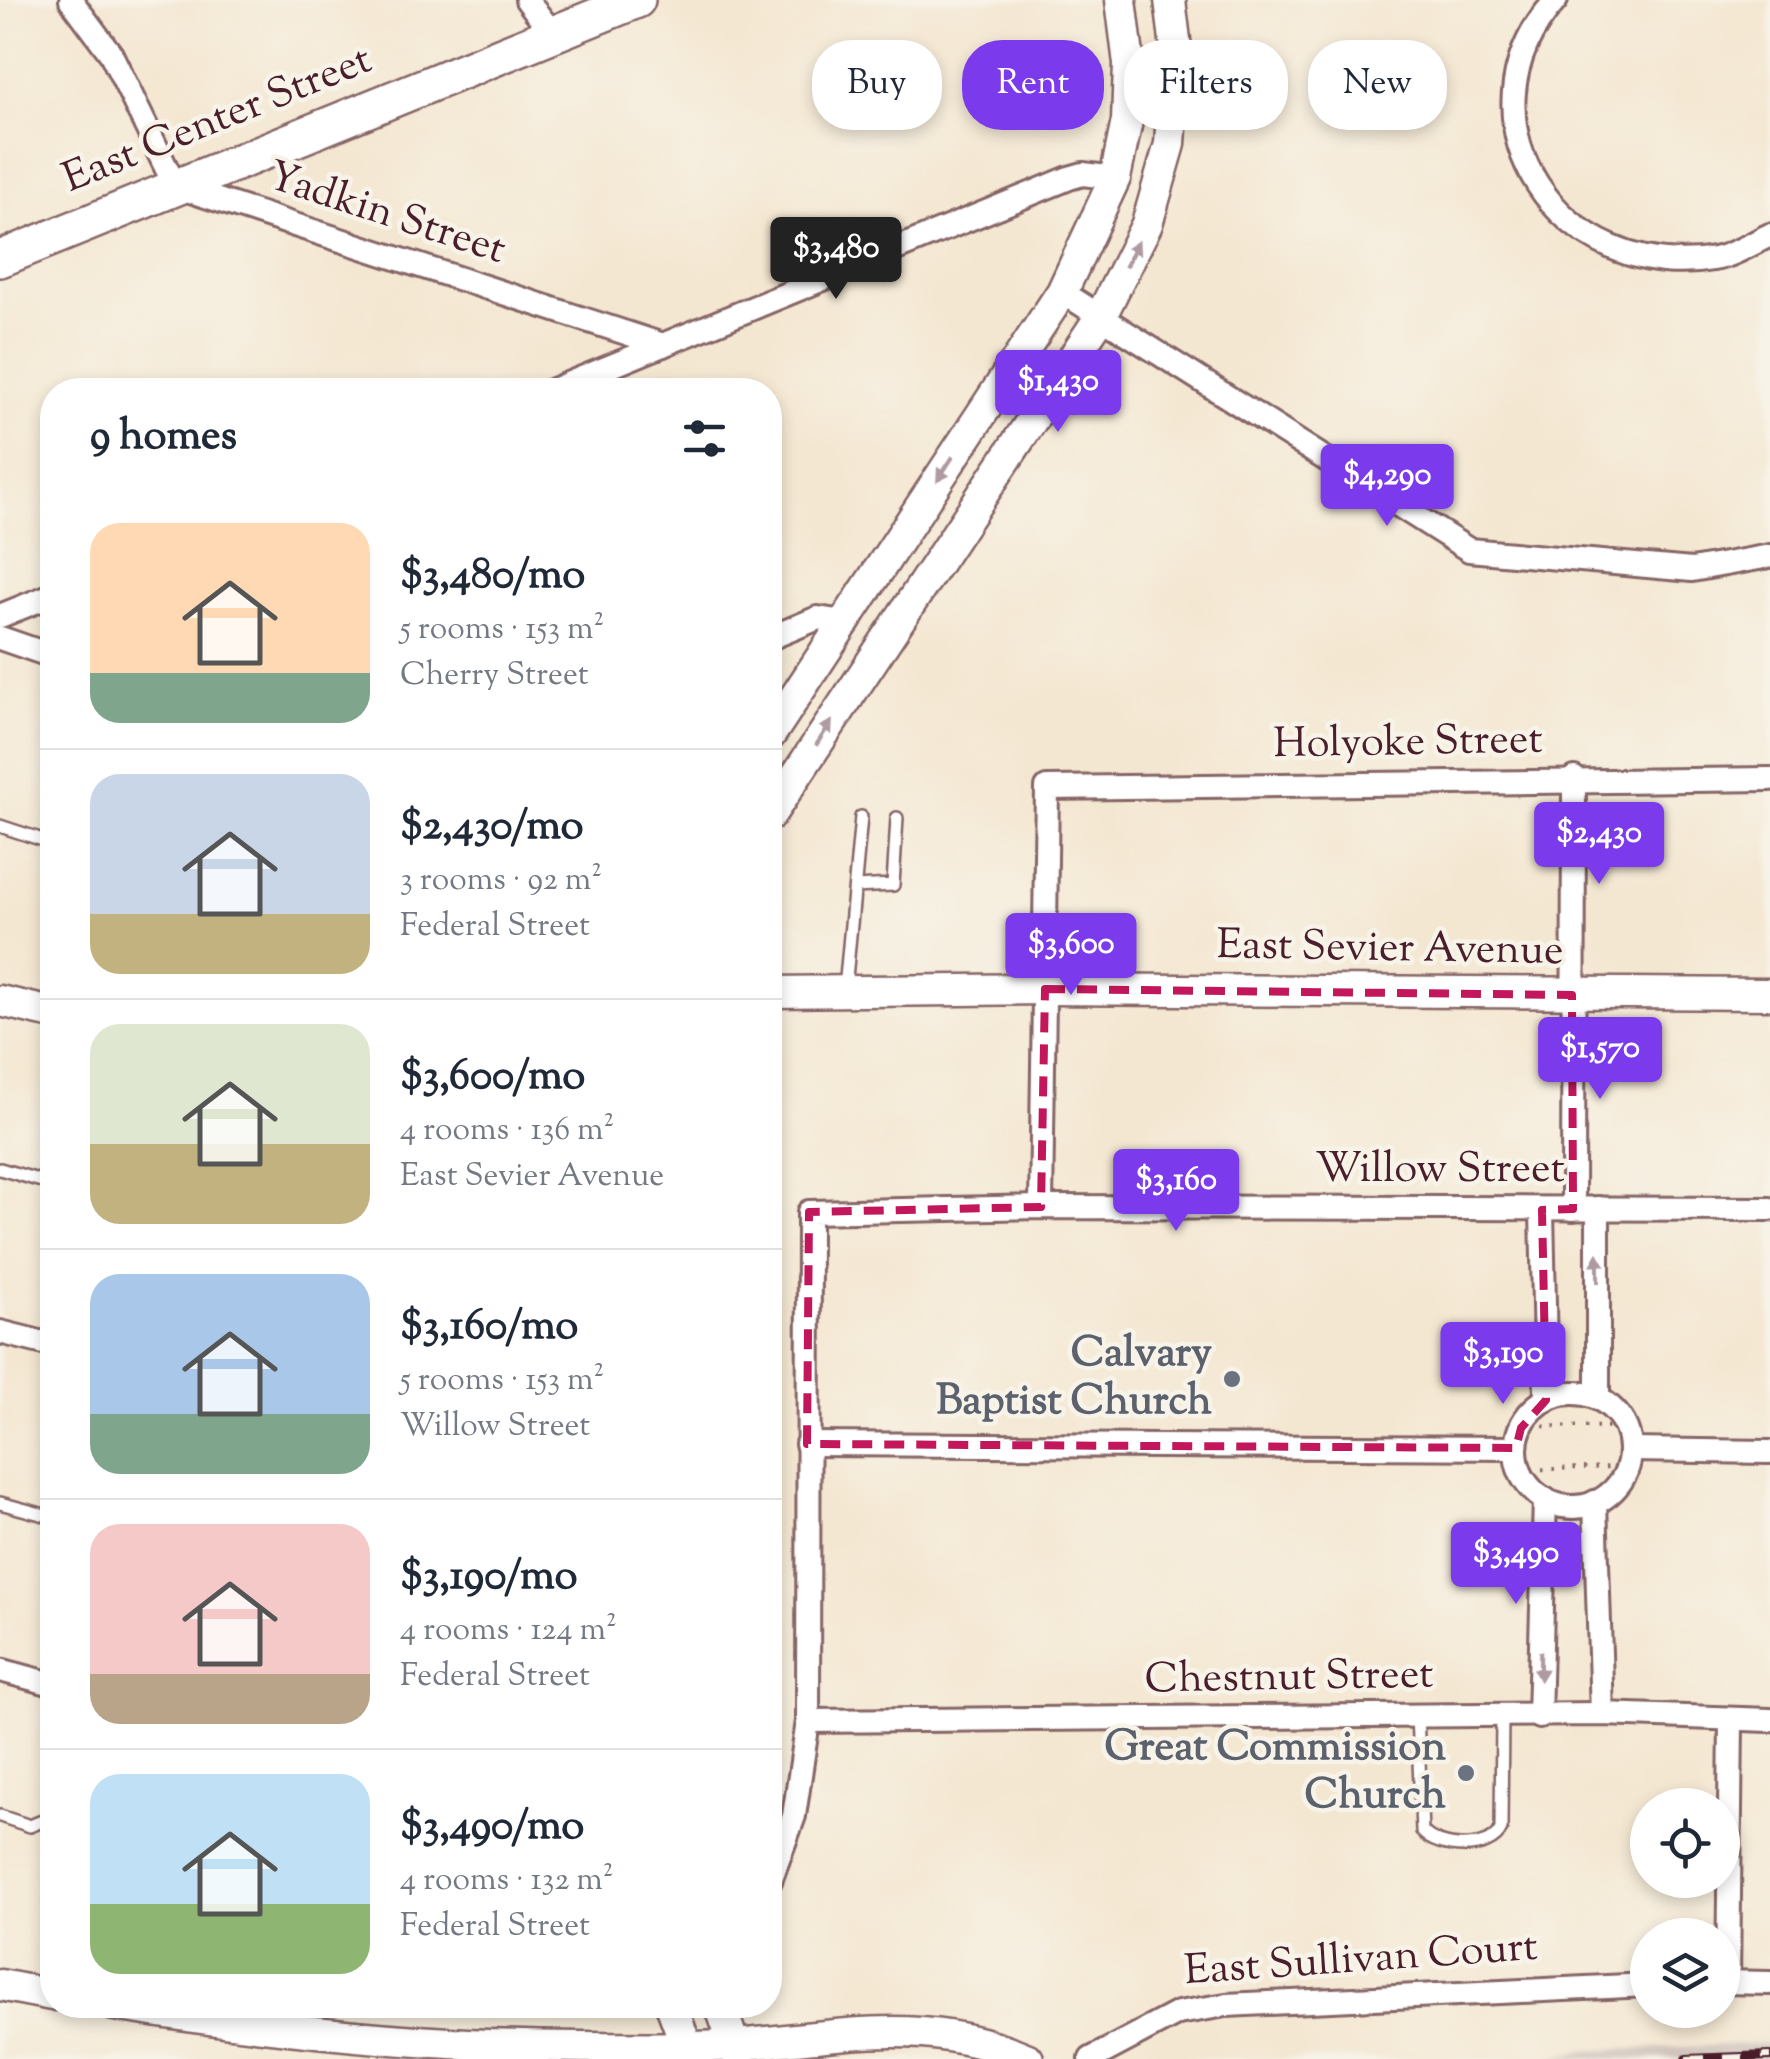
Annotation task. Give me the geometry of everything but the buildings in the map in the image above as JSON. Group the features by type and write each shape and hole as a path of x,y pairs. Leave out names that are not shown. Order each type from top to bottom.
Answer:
{"main road":[{"name":"East Center Street","path":"0,259 636,0"},
{"path":"782,716 1062,292 1115,178 1127,121 1129,64 1121,0"},
{"path":"782,796 1101,316 1158,190 1170,144 1176,48 1170,0"},
{"path":"1115,178 1158,190"},
{"path":"844,622 880,648"},
{"name":"East Sevier Avenue","path":"782,992 1045,989 1770,994"},
{"path":"0,1001 40,1010"},
{"path":"0,1986 40,1993"},
{"path":"239,2018 426,2045 688,2052 736,2052 800,2036 930,2030 992,2043 1028,2059"},
{"path":"676,2018 688,2052"},
{"path":"724,2018 736,2052"}],"street":[{"path":"72,0 112,54 175,186"},
{"path":"527,0 553,34"},
{"path":"1556,0 1538,20 1518,74 1514,141 1552,208 1591,240 1640,259 1716,260 1770,235"},
{"path":"582,378 1069,178 1084,174 1115,178"},
{"name":"Yadkin Street","path":"175,186 663,345"},
{"path":"1062,292 1469,550 1692,570 1770,556"},
{"path":"0,616 40,600"},
{"path":"782,633 818,618 844,622"},
{"path":"0,638 40,652"},
{"path":"1573,1209 1574,778"},
{"name":"Holyoke Street","path":"1045,989 1048,788 1574,778 1770,779"},
{"path":"1042,1207 1045,989"},
{"name":"Willow Street","path":"807,1444 809,1212 1042,1207 1770,1209"},
{"path":"1598,1208 1598,1398"},
{"path":"1520,1448 1546,1400 1542,1210"},
{"path":"0,1332 40,1342"},
{"path":"1544,1499 1578,1506 1609,1494 1628,1448 1611,1407 1598,1398 1562,1394 1546,1400"},
{"path":"782,1849 794,1816 808,1721 807,1444 1520,1448"},
{"path":"1520,1448 1544,1499 1539,1717"},
{"path":"1628,1448 1770,1452"},
{"path":"1594,1502 1602,1714"},
{"path":"0,1670 40,1681"},
{"name":"Chestnut Street","path":"808,1721 1602,1714 1770,1720"},
{"path":"1726,1918 1731,1721"},
{"path":"1740,1983 1770,1984"},
{"name":"East Sullivan Court","path":"1092,2059 1178,2013 1226,2005 1630,1987"}],"lane":[{"path":"845,993 861,817"},
{"path":"855,887 893,885 897,818"},
{"path":"0,826 40,839"},
{"path":"0,1169 40,1181"},
{"path":"0,1504 40,1514"},
{"path":"1416,1716 1422,1831 1433,1841 1456,1844 1480,1844 1498,1836 1502,1716"},
{"path":"0,1816 30,1826 40,1822"}],"path":[{"path":"1520,1448 1628,1448"},
{"path":"1520,1448 1628,1448"}],"highlighted area":[{"path":"1045,989 1572,995 1573,1209 1542,1210 1546,1400 1521,1428 1516,1448 807,1444 809,1212 1041,1207"}],"shaded area":[{"path":"1770,2043 1770,2059 1535,2059 1587,2051"}],"railway":[{"path":"1686,2059 1770,2056"}],"place":[{"name":"Calvary Baptist Church","path":"1232,1379"},
{"name":"Great Commission Church","path":"1466,1773"}]}
